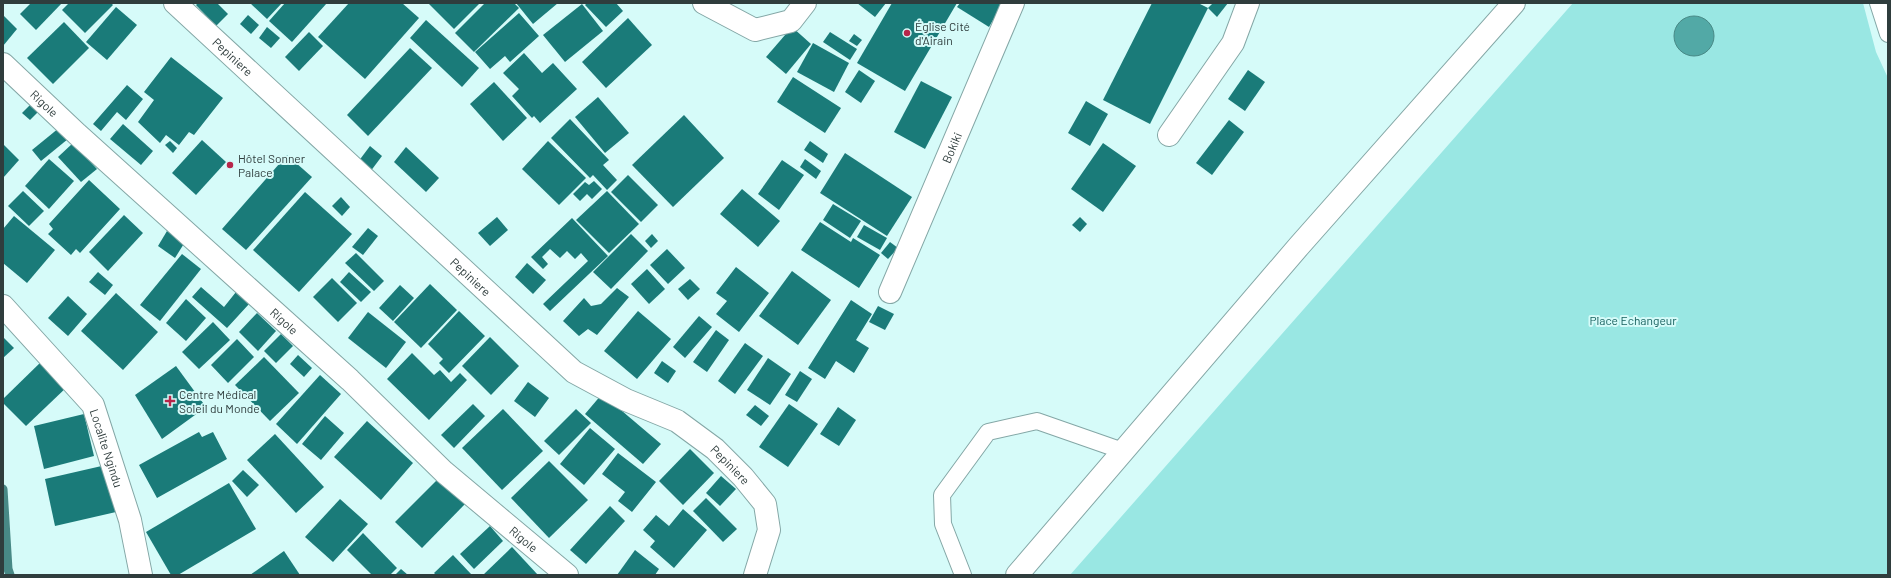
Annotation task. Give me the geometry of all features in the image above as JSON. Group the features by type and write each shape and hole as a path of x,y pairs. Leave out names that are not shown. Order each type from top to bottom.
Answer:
{"main road":[{"name":"Pepiniere","path":"176,3 574,372 626,400 677,421 715,449 743,477 765,504 769,530 755,575"},
{"path":"704,3 754,30 791,21 805,3"},
{"name":"Bokiki","path":"890,292 1013,3"},
{"path":"1170,135 1233,43 1248,3"},
{"path":"1017,575 1299,246 1514,3"},
{"name":"Rigole","path":"3,64 77,134 350,380 444,472 567,575"},
{"name":"Localite Ngindu","path":"3,306 93,405 130,520 141,575"}],"lane":[{"path":"1878,3 1888,34"},
{"path":"963,575 943,524 942,495 988,432 1037,421 1123,451"}],"green space":[{"name":"Place Echangeur","path":"1573,3 1863,3 1876,52 1888,78 1888,575 1070,575"}],"shaded area":[{"path":"1694,16 1702,18 1708,22 1712,28 1714,36 1712,44 1708,50 1702,54 1694,56 1686,54 1680,50 1676,44 1674,36 1676,28 1680,22 1686,18"}],"building":[{"path":"31,3 62,3 36,30 20,14"},
{"path":"69,3 111,3 113,5 85,33 62,10"},
{"path":"198,3 217,3 228,14 216,26 196,5"},
{"path":"250,3 282,3 267,19"},
{"path":"285,3 327,3 292,42 269,21"},
{"path":"349,3 402,3 419,18 365,79 318,37"},
{"path":"480,3 454,29 429,4"},
{"path":"485,3 514,3 519,8 474,52 455,33"},
{"path":"516,3 558,3 533,24"},
{"path":"587,3 616,3 623,11 606,27 585,5"},
{"path":"857,3 886,3 875,17"},
{"name":"Église Cité d'Airain","path":"892,3 957,3 905,91 857,63"},
{"path":"960,3 1003,3 989,27 957,7"},
{"path":"1152,3 1198,3 1208,8 1150,124 1103,100"},
{"path":"1213,3 1228,3 1217,17 1208,8"},
{"path":"582,4 603,31 565,62 543,35"},
{"path":"116,7 137,25 107,60 86,42"},
{"path":"519,13 539,36 510,62 505,56 490,69 475,52"},
{"path":"3,15 17,29 3,46"},
{"path":"248,15 259,25 251,34 240,24"},
{"path":"628,18 652,45 606,88 582,62"},
{"path":"426,20 479,68 462,87 410,38"},
{"path":"64,22 89,48 53,84 27,58"},
{"path":"267,27 280,38 271,48 259,38"},
{"path":"792,27 811,44 786,74 766,57"},
{"path":"309,32 323,46 299,71 285,57"},
{"path":"830,32 857,49 850,60 823,42"},
{"path":"854,34 862,40 857,46 849,41"},
{"path":"813,43 849,63 834,92 797,72"},
{"path":"410,48 432,68 368,136 347,115"},
{"path":"524,53 542,73 553,63 577,89 540,123 534,116 532,118 512,96 519,89 503,73"},
{"path":"171,57 223,98 194,135 189,132 179,145 166,135 160,143 138,122 154,100 144,92"},
{"path":"859,70 875,81 861,103 845,92"},
{"path":"1248,70 1265,82 1245,111 1228,99"},
{"path":"793,77 841,108 825,133 777,102"},
{"path":"921,81 952,97 925,149 894,132"},
{"path":"494,82 527,118 503,141 470,104"},
{"path":"127,85 143,99 126,120 117,112 101,131 93,124"},
{"path":"598,97 629,133 605,153 575,117"},
{"path":"1086,101 1108,114 1090,146 1068,133"},
{"path":"30,105 38,112 30,120 22,113"},
{"path":"684,115 724,158 673,207 632,165"},
{"path":"570,119 609,160 603,165 617,180 607,190 593,175 590,178 551,138"},
{"path":"1229,120 1244,132 1212,175 1196,163"},
{"path":"123,124 153,151 141,165 110,139"},
{"path":"59,128 68,139 41,161 32,150"},
{"path":"202,140 226,162 196,195 172,173"},
{"path":"170,141 177,148 173,153 165,145"},
{"path":"548,141 586,178 559,205 522,169"},
{"path":"810,141 828,154 823,163 804,150"},
{"path":"73,143 97,169 81,182 58,157"},
{"path":"1103,143 1136,166 1103,212 1071,189"},
{"path":"3,144 19,160 3,178"},
{"path":"370,146 382,156 370,172 358,162"},
{"path":"406,147 439,178 426,192 394,162"},
{"path":"845,153 912,197 887,236 820,193"},
{"path":"287,155 312,177 246,250 222,229"},
{"path":"49,159 74,181 49,209 25,186"},
{"path":"805,159 821,171 816,179 800,167"},
{"path":"782,160 804,175 779,210 758,194"},
{"path":"628,175 658,205 641,222 611,192"},
{"path":"89,180 120,209 80,253 76,249 71,255 48,234 53,229 49,224"},
{"path":"594,181 602,189 592,199 587,194 580,201 573,194 585,182 589,185"},
{"path":"742,189 780,221 758,247 720,214"},
{"path":"23,191 44,211 29,226 8,206"},
{"path":"607,191 639,224 609,253 576,220"},
{"path":"305,192 352,234 299,292 253,250"},
{"path":"341,197 350,207 342,216 332,206"},
{"path":"833,204 861,221 850,238 823,220"},
{"path":"124,215 143,233 108,271 89,252"},
{"path":"14,216 55,250 27,283 3,263 3,229"},
{"path":"497,217 508,230 490,246 478,233"},
{"path":"1080,217 1087,224 1080,232 1072,225"},
{"path":"572,218 608,256 550,311 543,304 588,261 581,253 575,259 567,251 560,258 550,249 542,257 548,264 543,269 531,257"},
{"path":"820,222 851,242 853,238 880,255 859,288 801,250"},
{"path":"864,225 887,238 880,250 857,237"},
{"path":"368,228 378,236 363,255 352,247"},
{"path":"167,231 185,242 175,258 158,246"},
{"path":"631,234 648,251 611,289 593,272"},
{"path":"652,234 658,241 651,248 645,241"},
{"path":"890,242 898,248 888,259 881,253"},
{"path":"667,249 685,268 668,284 650,265"},
{"path":"356,253 384,281 374,291 345,263"},
{"path":"182,254 201,269 160,321 140,305"},
{"path":"527,263 546,280 533,294 515,277"},
{"path":"736,267 769,293 739,332 716,314 727,301 716,293"},
{"path":"647,269 665,289 649,304 631,284"},
{"path":"792,271 831,300 798,345 759,316"},
{"path":"98,272 113,285 105,295 89,282"},
{"path":"349,272 371,292 361,302 340,282"},
{"path":"332,278 357,303 338,322 313,297"},
{"path":"690,279 700,289 688,300 678,289"},
{"path":"430,284 457,310 421,348 394,322"},
{"path":"400,285 414,298 393,321 379,308"},
{"path":"201,287 224,307 236,292 249,304 227,328 192,297"},
{"path":"617,288 629,297 597,335 588,329 579,336 563,321 584,298 591,306 601,304"},
{"path":"116,293 158,332 123,370 81,331"},
{"path":"68,296 87,314 68,336 48,318"},
{"path":"186,299 206,318 186,341 166,323"},
{"path":"851,300 872,314 856,340 869,348 854,373 836,361 825,379 808,368"},
{"path":"878,306 894,314 885,330 869,322"},
{"path":"459,311 485,336 449,373 439,363 443,359 428,344"},
{"path":"638,311 671,339 637,379 604,351"},
{"path":"368,312 406,342 386,368 348,338"},
{"path":"257,313 276,331 258,351 239,332"},
{"path":"699,316 712,327 685,358 673,347"},
{"path":"213,322 230,340 199,369 182,352"},
{"path":"716,330 729,340 707,372 693,362"},
{"path":"281,334 293,346 276,363 264,351"},
{"path":"3,337 14,348 3,358"},
{"path":"490,337 519,366 491,395 462,366"},
{"path":"237,339 254,357 228,383 211,365"},
{"path":"745,343 763,356 735,394 718,381"},
{"path":"412,353 434,375 440,370 451,382 460,373 467,380 429,420 387,379"},
{"path":"298,355 312,368 304,377 290,364"},
{"path":"264,357 299,393 270,421 235,385"},
{"path":"768,358 791,374 770,405 747,390"},
{"path":"44,359 69,385 26,426 3,403 3,399"},
{"path":"662,361 676,371 668,383 654,373"},
{"name":"Centre Médical Soleil du Monde","path":"176,366 206,407 162,439 135,395"},
{"path":"800,371 812,379 797,402 785,395"},
{"path":"320,375 341,394 297,444 276,424"},
{"path":"528,382 549,398 535,417 514,401"},
{"path":"602,394 661,444 643,464 585,414"},
{"path":"473,404 485,416 454,448 441,435"},
{"path":"789,404 818,424 788,467 759,447"},
{"path":"755,405 769,416 761,426 746,415"},
{"path":"838,407 856,420 839,446 820,434"},
{"path":"503,409 543,451 502,490 462,448"},
{"path":"576,409 591,423 559,455 544,441"},
{"path":"84,414 94,456 44,469 34,426"},
{"path":"325,416 344,433 321,460 302,444"},
{"path":"367,421 413,463 381,500 334,457"},
{"path":"590,428 615,449 584,485 560,464"},
{"path":"199,432 202,437 213,432 227,459 157,498 139,465"},
{"path":"275,434 324,487 296,513 247,460"},
{"path":"690,449 714,473 683,505 659,481"},
{"path":"618,453 656,482 632,512 618,501 625,492 602,474"},
{"path":"549,461 588,500 549,538 511,498"},
{"path":"106,465 116,512 55,526 45,479"},
{"path":"243,470 259,485 247,497 232,481"},
{"path":"721,476 736,489 720,506 706,493"},
{"path":"440,477 466,503 422,548 395,522"},
{"path":"229,483 256,529 178,575 171,575 146,532"},
{"path":"706,498 737,529 723,542 693,511"},
{"path":"340,499 368,524 333,562 305,537"},
{"path":"610,506 625,521 586,564 570,550"},
{"path":"683,509 707,530 674,568 650,547 655,541 643,530 656,515 669,526"},
{"path":"490,526 503,541 474,569 460,554"},
{"path":"363,533 397,568 390,575 372,575 347,550"},
{"path":"512,547 538,575 483,575"},
{"path":"635,550 659,569 655,575 617,575"},
{"path":"284,551 300,575 250,575"},
{"path":"453,555 471,574 436,575 434,573"},
{"path":"401,569 408,575 395,575"}],"waterway":[{"path":"3,489 8,569 10,575"}],"place":[{"name":"Église Cité d'Airain","path":"907,33"},
{"name":"Hôtel Sonner Palace","path":"230,165"},
{"name":"Centre Médical Soleil du Monde","path":"170,401"}]}
